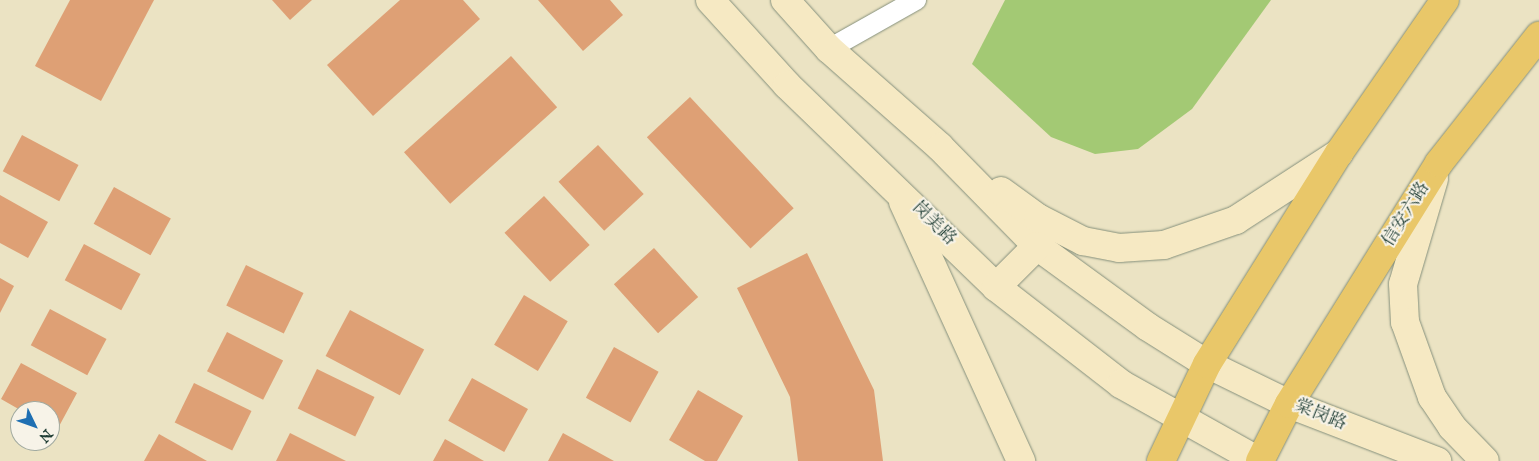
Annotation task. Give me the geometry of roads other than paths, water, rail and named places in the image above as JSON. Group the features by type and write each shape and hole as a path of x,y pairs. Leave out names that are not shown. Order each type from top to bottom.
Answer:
{"main road":[{"name":"岗美路","path":"710,0 786,85 896,186 996,288 1105,373 1180,419"},
{"path":"785,0 829,49 940,147 1037,246 1207,364"},
{"path":"1161,461 1207,364 1340,153 1445,0"},
{"name":"信安六路","path":"1260,461 1288,404 1439,163 1539,36"},
{"path":"940,147 1038,218 1083,241 1119,248 1164,246 1236,220 1340,153"},
{"path":"1439,163 1403,284 1405,322 1432,397 1452,427 1485,461"},
{"path":"896,186 1021,461"},
{"path":"996,288 1037,246"},
{"name":"棠岗路","path":"1207,364 1288,404 1437,461"},
{"path":"1180,419 1260,461"}],"lane":[{"path":"829,49 916,0"}]}
